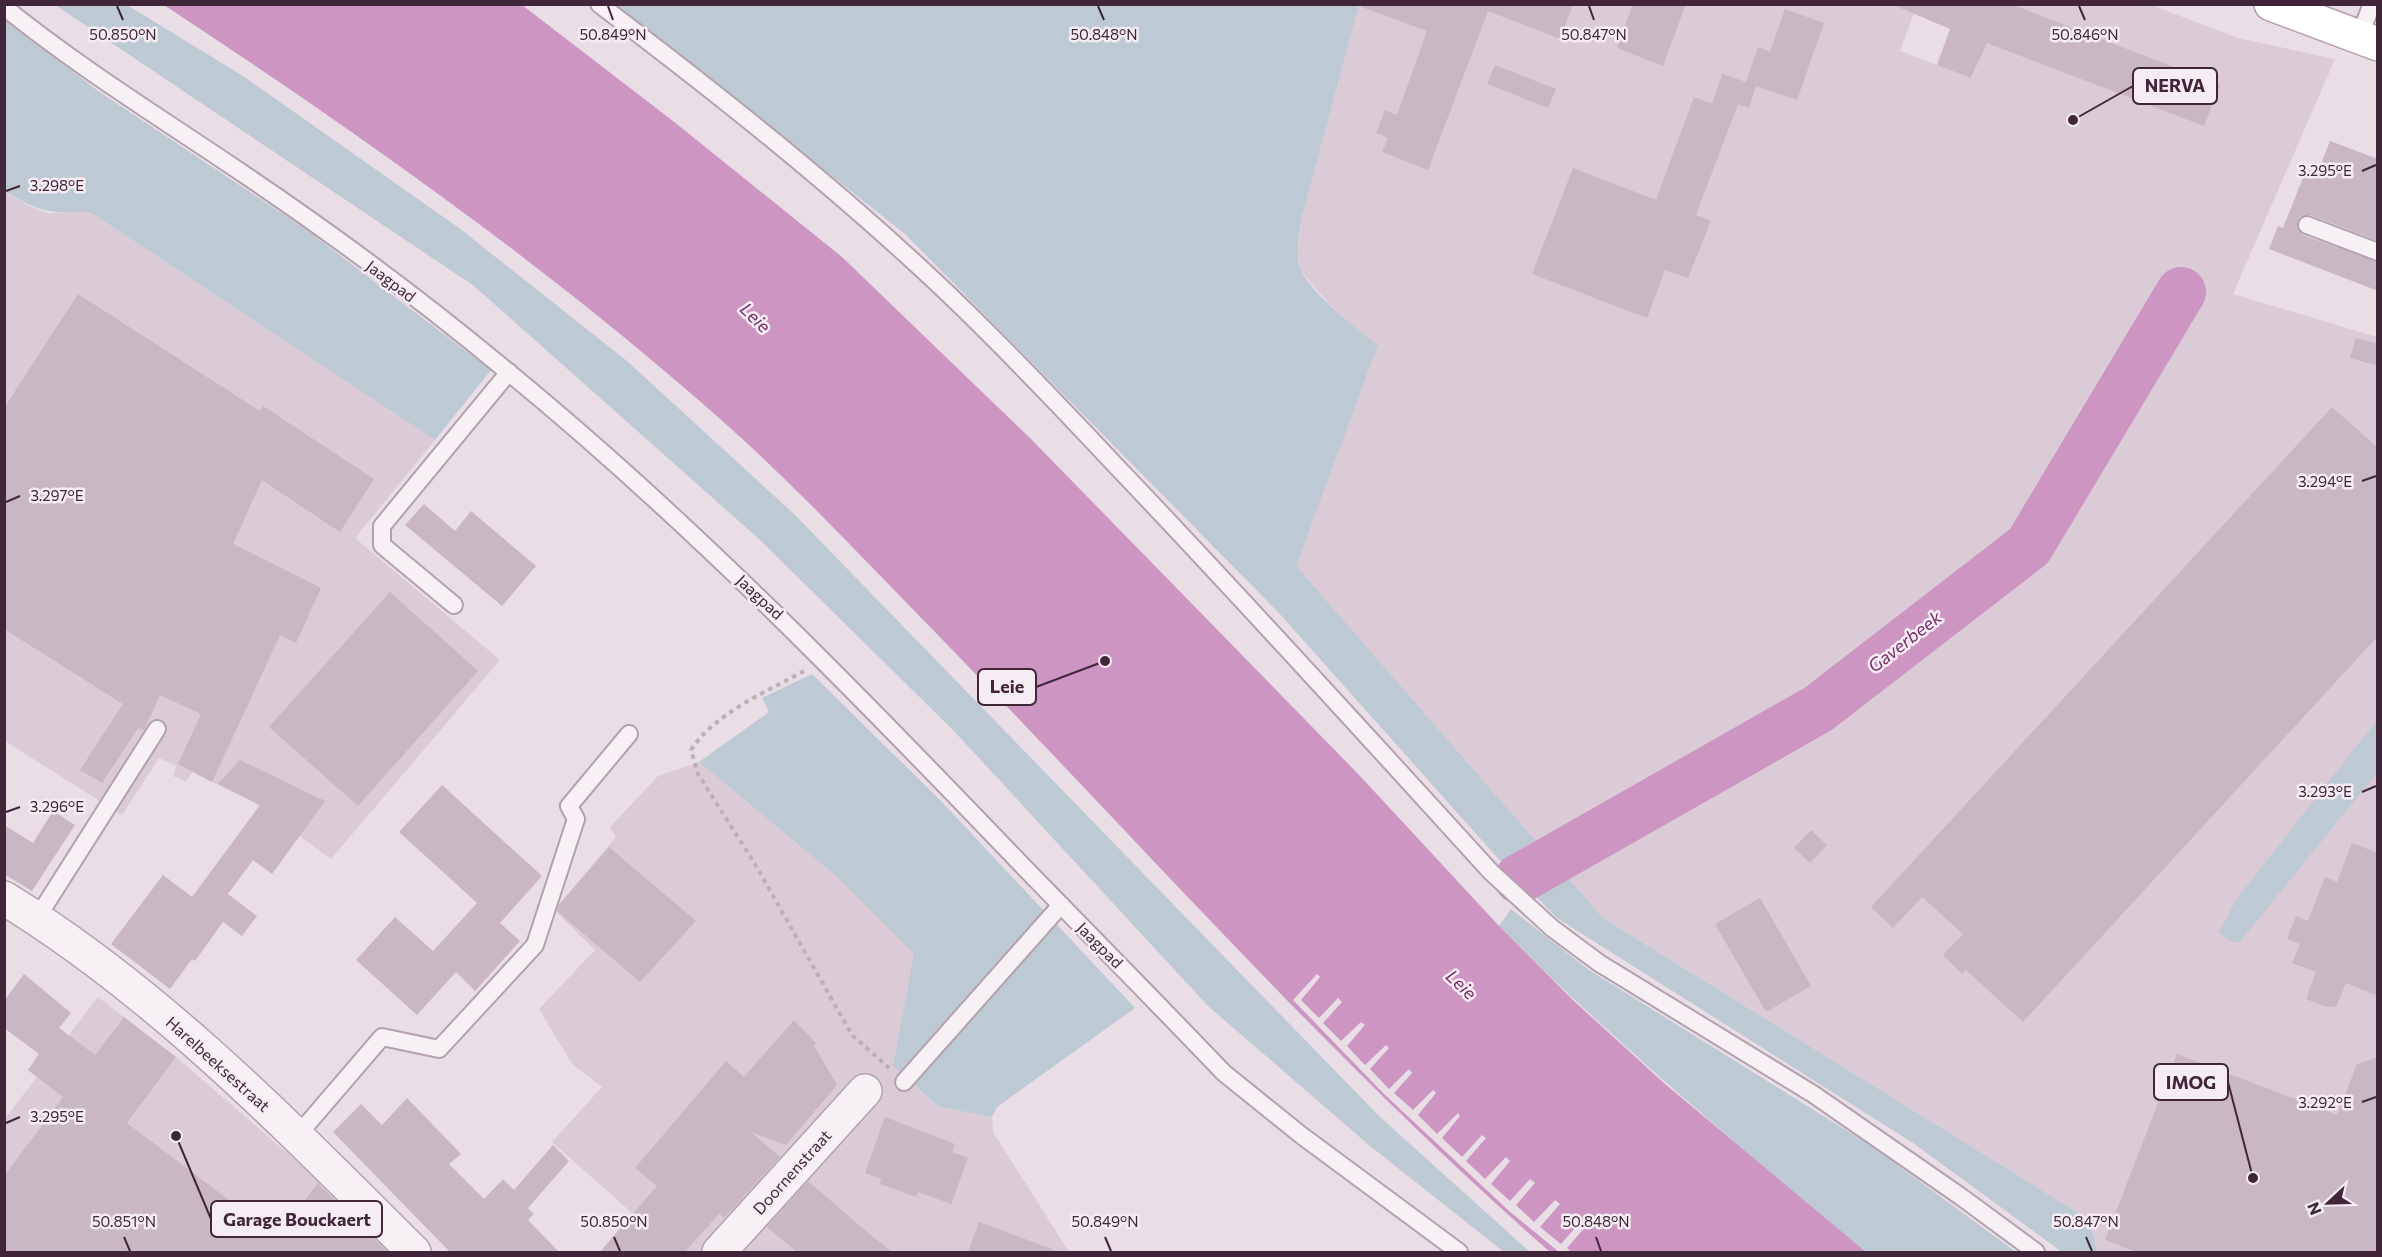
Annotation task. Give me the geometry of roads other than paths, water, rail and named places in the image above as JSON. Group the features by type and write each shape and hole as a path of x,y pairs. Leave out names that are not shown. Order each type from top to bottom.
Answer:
{"main road":[{"path":"2271,4 2368,41"}],"street":[{"name":"Harelbeeksestraat","path":"4,898 37,918 137,990 297,1136 414,1252"},
{"name":"Doornenstraat","path":"719,1252 866,1091"}],"lane":[{"path":"599,4 735,108 865,217 942,288 1014,359 1207,561 1491,872 1522,901 1599,963 1813,1094 2036,1252"},
{"path":"2368,41 2372,4"},
{"name":"Jaagpad","path":"4,7 141,107 246,176 347,248 509,372 651,494 824,660 1224,1072 1301,1135 1459,1252"},
{"path":"2307,225 2378,252"},
{"path":"454,605 382,545 382,526 509,372"},
{"path":"37,918 157,729"},
{"path":"297,1136 382,1037 440,1049 535,945 576,819 569,806 629,734"},
{"path":"904,1082 1061,905"}],"water":[{"name":"Leie","path":"164,5 522,5 673,121 842,257 1030,438 1361,777 1499,926 1575,1002 1665,1084 1866,1252 1550,1252 1469,1179 1313,1026 859,554 782,476 728,426 594,313 454,205 310,103"}],"waterway":[{"name":"Gaverbeek","path":"1519,879 1818,709 2029,546 2181,292"}],"place":[{"name":"NERVA","path":"2073,120"},
{"name":"Leie","path":"1105,661"},
{"name":"Garage Bouckaert","path":"176,1136"},
{"name":"IMOG","path":"2253,1178"}]}
